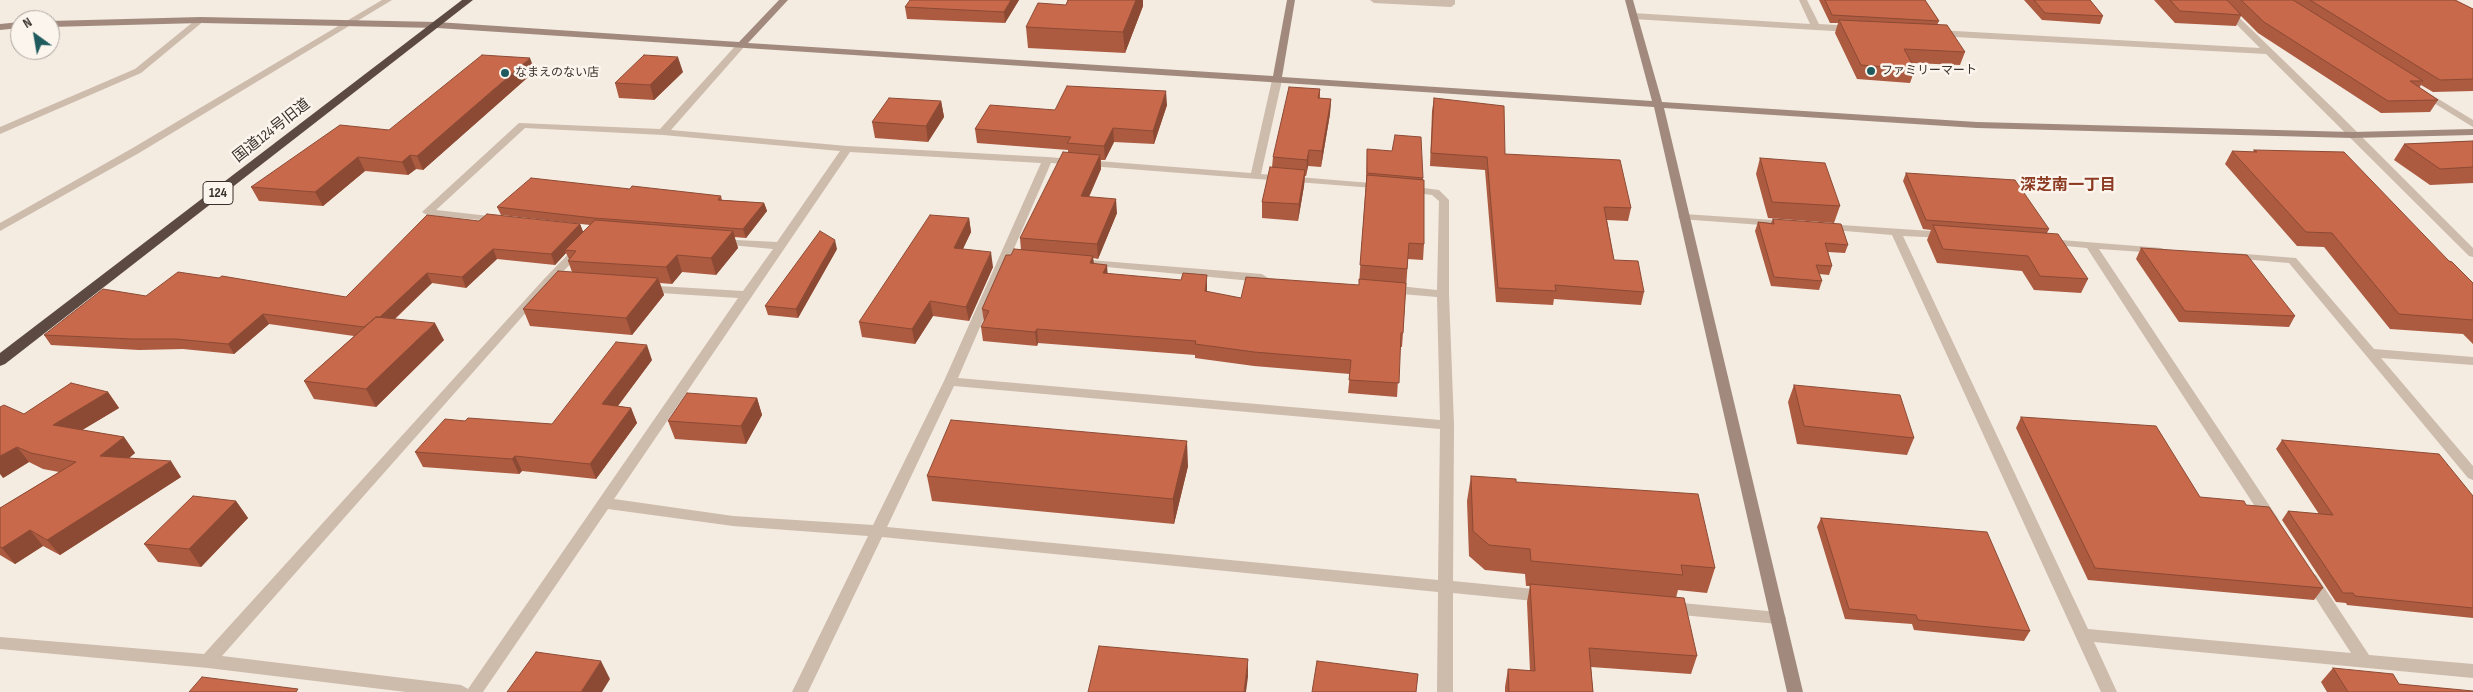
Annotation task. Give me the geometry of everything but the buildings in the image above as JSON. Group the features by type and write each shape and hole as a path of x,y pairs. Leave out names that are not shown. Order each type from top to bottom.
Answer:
{"highway":[{"name":"国道124号旧道","path":"0,361 468,0"}],"street":[{"path":"0,228 143,146 388,0"},
{"path":"663,132 784,0"},
{"path":"1255,177 1277,80 1291,0"},
{"path":"1374,0 1451,4 1451,0"},
{"path":"1629,0 1658,104 1795,692"},
{"path":"1803,0 1816,27"},
{"path":"2216,0 2337,117 2352,135 2473,254"},
{"path":"1633,16 1866,30"},
{"path":"0,131 138,71 201,20"},
{"path":"60,24 201,20 437,25 1978,125 2352,135 2473,132"},
{"path":"1924,33 2269,51"},
{"path":"2416,88 2473,124"},
{"path":"512,221 428,212 523,125 663,132 846,149 1047,160 1435,192 1444,200 1443,294 1447,425 1445,692"},
{"path":"474,692 846,149"},
{"path":"800,692 876,531 1011,257 1047,160"},
{"path":"1684,217 1955,236"},
{"path":"1896,232 2109,692"},
{"path":"208,661 548,280 591,237"},
{"path":"704,239 781,246"},
{"path":"2033,241 2168,251"},
{"path":"2091,245 2277,529"},
{"path":"2225,255 2292,260 2473,475"},
{"path":"1075,262 1274,279"},
{"path":"548,280 568,282"},
{"path":"636,287 745,295"},
{"path":"1374,288 1443,294"},
{"path":"2370,353 2473,360"},
{"path":"950,381 1447,425"},
{"path":"604,503 733,521 876,531 1562,598"},
{"path":"2305,570 2365,662"},
{"path":"1661,607 1778,618"},
{"path":"2083,635 2473,671"},
{"path":"0,643 208,661 460,692"}],"place":[{"name":"ファミリーマート","path":"1871,71"},
{"name":"なまえのない店","path":"505,73"}],"district":[{"name":"深芝南一丁目","path":"2068,186"}]}
